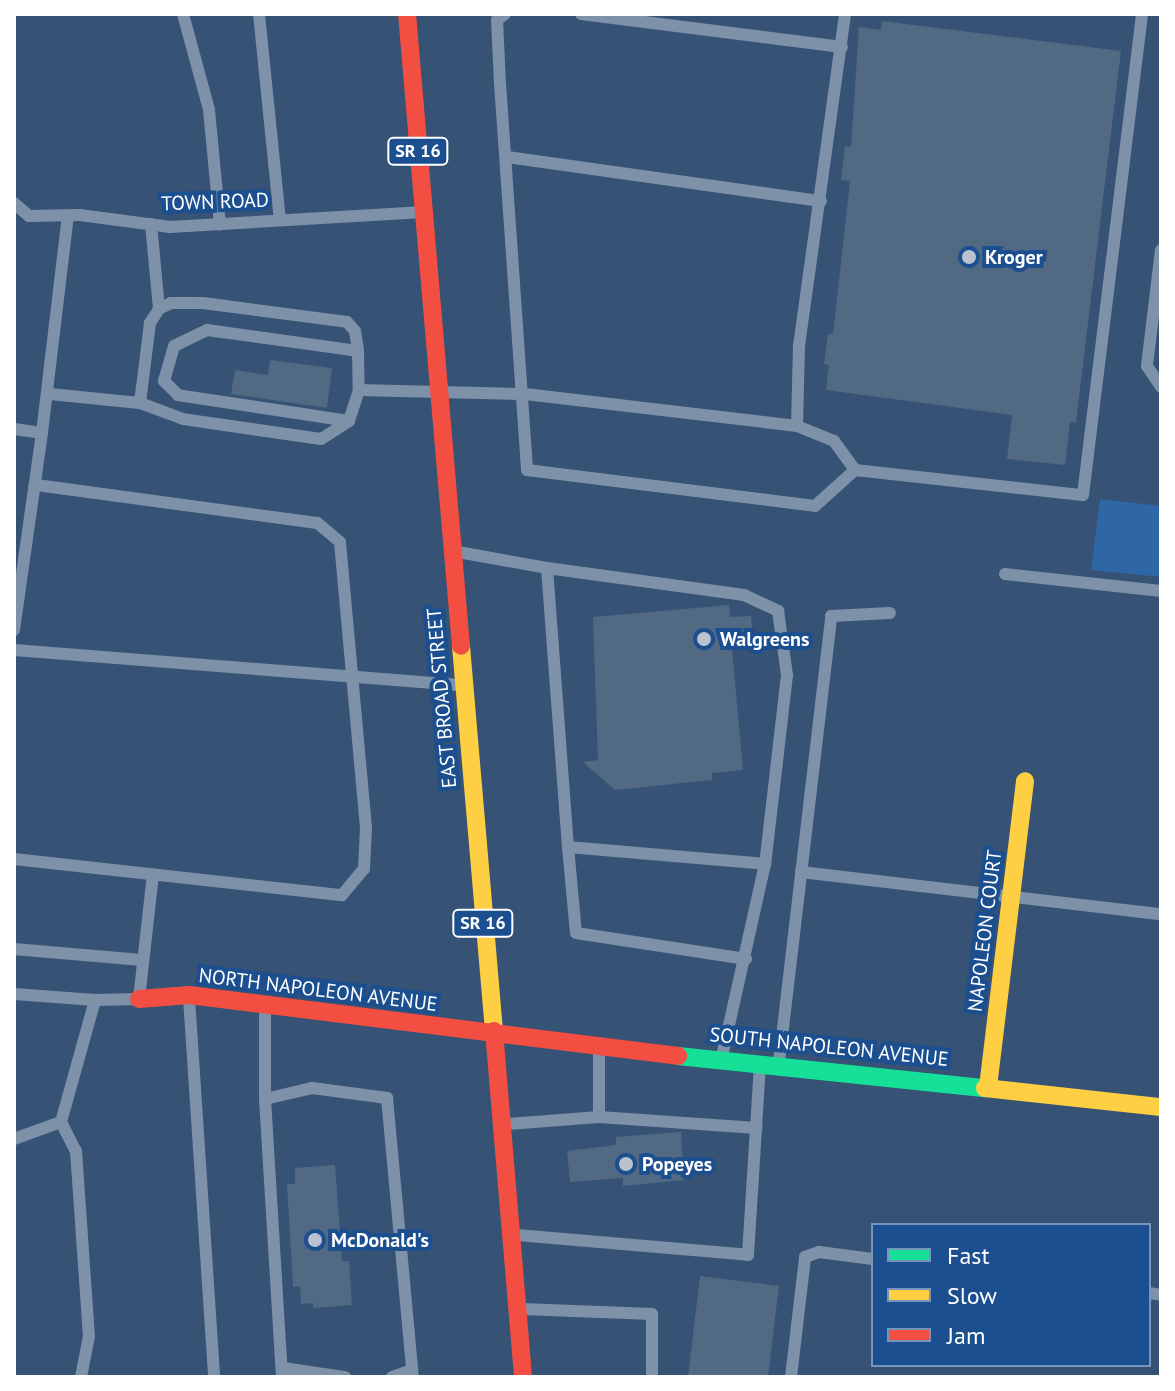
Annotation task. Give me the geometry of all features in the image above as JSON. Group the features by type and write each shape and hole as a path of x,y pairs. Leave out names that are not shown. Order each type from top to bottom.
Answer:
{"main road":[{"name":"EAST BROAD STREET","path":"407,14 499,1125 523,1377"},
{"name":"NAPOLEON COURT","path":"988,1087 1025,781"},
{"name":"NORTH NAPOLEON AVENUE","path":"139,999 189,995 492,1036"},
{"name":"SOUTH NAPOLEON AVENUE","path":"492,1036 779,1062 1161,1107"}],"lane":[{"path":"183,14 209,110 220,224"},
{"path":"259,14 280,220"},
{"path":"505,14 497,20 525,394 527,470 815,506 855,470"},
{"path":"581,14 842,47"},
{"path":"797,426 799,346 845,14"},
{"path":"359,390 525,394 797,426 834,441 855,470 1083,495 1142,14"},
{"path":"507,157 821,201"},
{"name":"TOWN ROAD","path":"14,203 29,216 68,216 151,224 220,224 423,212"},
{"path":"14,630 50,394 68,216"},
{"path":"140,403 150,323 159,309 151,224"},
{"path":"1161,250 1147,366 1161,387"},
{"path":"50,394 140,403 183,419 321,439 349,421 359,390 358,351 355,331 336,319 203,303 159,309"},
{"path":"349,421 178,395 164,381 174,346 207,330 358,351"},
{"path":"14,429 42,433"},
{"path":"14,859 342,895 364,869 366,828 340,542 317,523 35,485"},
{"path":"451,551 547,568 744,595 778,611 787,675 765,864 722,1057"},
{"path":"547,568 576,933 746,959"},
{"path":"1005,574 1161,591"},
{"path":"779,1062 831,616 890,613"},
{"path":"14,650 462,686"},
{"path":"568,847 765,864"},
{"path":"801,872 1011,893 1161,914"},
{"path":"14,994 95,1000 139,999 153,875"},
{"path":"14,949 142,960"},
{"path":"189,995 214,1377"},
{"path":"81,1377 89,1336 76,1151 61,1122 95,1000"},
{"path":"265,1003 265,1099 282,1372 345,1377"},
{"path":"599,1046 599,1117"},
{"path":"510,1234 748,1255 760,1060"},
{"path":"265,1099 312,1088 387,1098 413,1374 392,1377"},
{"path":"499,1125 599,1117 757,1128"},
{"path":"14,1139 61,1122"},
{"path":"791,1377 805,1257 819,1252 871,1259"},
{"path":"516,1309 652,1314 652,1377"}],"shaded area":[{"path":"1100,499 1161,506 1161,577 1091,570"}],"building":[{"name":"Kroger","path":"882,21 1121,51 1076,422 1070,422 1065,465 1007,459 1012,415 826,390 829,365 824,364 828,334 833,334 850,181 841,180 845,146 851,147 859,27 881,30"},
{"path":"270,360 332,368 327,408 231,394 235,370 268,375"},
{"name":"Walgreens","path":"729,605 730,617 751,616 754,647 732,649 743,770 712,773 712,780 615,790 583,762 598,760 593,617"},
{"name":"Popeyes","path":"681,1132 684,1180 623,1186 623,1178 570,1182 567,1151 616,1145 616,1137"},
{"name":"McDonald's","path":"335,1165 342,1261 349,1261 352,1305 313,1308 313,1303 301,1304 300,1286 293,1287 287,1184 295,1184 295,1168"},
{"path":"700,1276 779,1286 768,1377 688,1377"}],"traffic: fast":[{"path":"678,1056 985,1088"}],"traffic: slow":[{"path":"461,646 494,1031"},
{"path":"988,1087 1025,781"},
{"path":"985,1088 1161,1107"}],"traffic: jam":[{"path":"407,14 461,646"},
{"path":"139,999 189,995 678,1056"},
{"path":"494,1031 523,1377"}],"place":[{"name":"Kroger","path":"969,257"},
{"name":"Walgreens","path":"704,639"},
{"name":"Popeyes","path":"626,1164"},
{"name":"McDonald's","path":"315,1240"}]}
